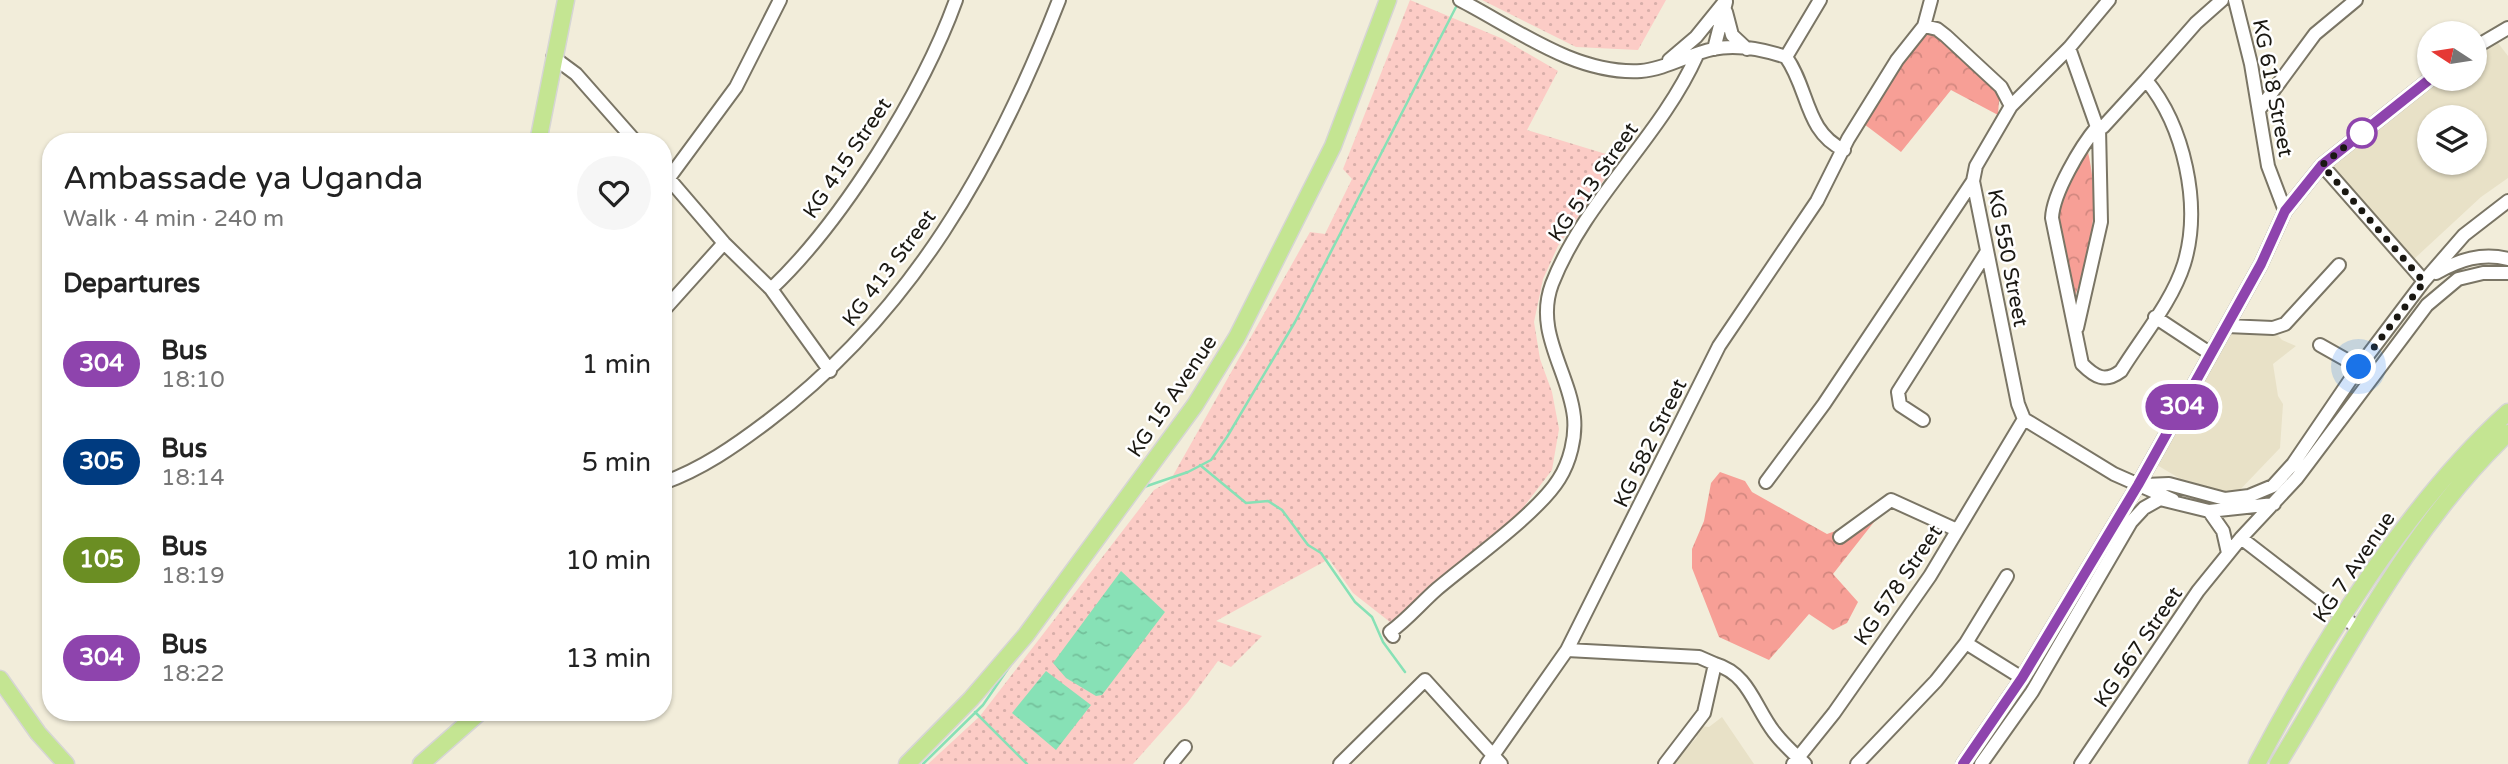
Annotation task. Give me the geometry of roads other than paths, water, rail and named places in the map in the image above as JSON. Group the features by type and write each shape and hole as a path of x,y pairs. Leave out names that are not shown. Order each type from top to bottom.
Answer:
{"main road":[{"path":"540,133 566,0"},
{"name":"KG 15 Avenue","path":"907,764 962,709 1026,635 1195,405 1237,337 1333,146 1388,0"},
{"name":"KG 7 Avenue","path":"2257,764 2280,720 2344,616 2437,485 2508,412"},
{"name":"KG 7 Avenue","path":"2278,764 2416,538 2448,495 2508,433"},
{"path":"0,679 38,733 66,764"},
{"path":"421,764 470,721"}],"street":[{"path":"672,170 736,87 780,0"},
{"name":"KG 415 Street","path":"771,289 796,266 872,163 910,98 956,0"},
{"name":"KG 413 Street","path":"672,480 688,474 722,454 830,371 911,277 971,189 1005,128 1059,0"},
{"path":"1460,0 1582,64 1616,71 1656,68 1714,49 1748,49 1786,57 1794,68 1820,132 1827,142 1844,150 1896,60 1924,26 1931,0"},
{"path":"1786,57 1820,0"},
{"name":"KG 550 Street","path":"2024,419 2018,404 1986,253 1973,181 1976,166 2011,107 2069,48 2109,0"},
{"path":"2146,80 2170,114 2180,144 2188,189 2190,228 2184,264 2121,371 2112,378 2092,375 2082,363 2060,263 2052,207 2079,153 2098,127 2146,80 2196,23 2222,0"},
{"name":"KG 618 Street","path":"2235,0 2252,64 2273,183 2285,211"},
{"path":"2259,110 2315,34 2356,0"},
{"path":"1656,68 1679,53 1726,3"},
{"path":"1726,3 1732,35 1748,49"},
{"path":"1714,49 1726,3"},
{"path":"1706,24 1714,49"},
{"path":"1924,26 1937,29 1946,36 2001,87 2011,107"},
{"path":"2487,40 2503,30 2508,45"},
{"path":"2069,48 2098,127 2101,222 2076,331"},
{"name":"KG 513 Street","path":"1392,636 1390,632 1532,508 1561,477 1572,447 1574,418 1553,353 1546,313 1551,287 1578,234 1673,101 1697,55"},
{"path":"553,57 576,74 628,133"},
{"path":"1963,764 2022,678 2138,485 2271,246 2285,211 2322,165 2417,89"},
{"name":"KG 582 Street","path":"1494,761 1567,650 1719,346 1817,201 1844,150"},
{"path":"2322,165 2424,282"},
{"path":"1766,482 1824,404 1973,181"},
{"path":"672,187 771,289 830,371"},
{"path":"2138,485 2169,484 2225,499 2262,492 2285,475 2359,367 2424,282 2464,234 2508,201"},
{"path":"2464,234 2468,247 2479,256"},
{"path":"672,301 724,243"},
{"path":"1923,420 1900,405 1898,392 1986,253"},
{"path":"2424,282 2452,264 2479,256 2508,259"},
{"path":"2227,326 2273,328 2285,324 2339,265"},
{"path":"2228,553 2274,504 2427,305 2458,279 2483,273 2508,274"},
{"path":"2155,317 2211,354"},
{"path":"2320,345 2359,367"},
{"path":"2024,419 2114,474 2167,500 2209,511 2274,504"},
{"name":"KG 578 Street","path":"1799,762 1914,599 2024,419"},
{"path":"2131,522 2138,485"},
{"path":"1840,537 1891,500 1957,530"},
{"path":"1981,764 2032,692 2131,522 2144,508 2167,500"},
{"path":"2209,511 2222,531 2228,553"},
{"path":"2241,538 2360,629"},
{"name":"KG 567 Street","path":"2081,764 2198,591 2228,553"},
{"path":"1857,764 1936,681 1966,643 2007,576"},
{"path":"1966,643 2022,678"},
{"path":"1567,650 1699,657 1731,669 1742,680 1773,730 1799,762"},
{"path":"1665,764 1704,713 1715,664"},
{"path":"1340,764 1425,680 1494,761"},
{"path":"1980,738 1993,746"},
{"path":"1171,764 1185,747"}],"water":[{"path":"1121,571 1165,612 1102,695 1096,696 1066,678 1053,663"},
{"path":"1046,671 1091,705 1056,750 1012,713"}],"waterway":[{"path":"1144,487 1188,472 1211,460 1227,437 1295,322 1456,7"},
{"path":"1200,465 1246,503 1268,501 1282,510 1308,545 1321,553 1355,602 1372,617 1383,642 1405,672"},
{"path":"923,764 983,705 1014,660"},
{"path":"975,712 1027,764"}]}
